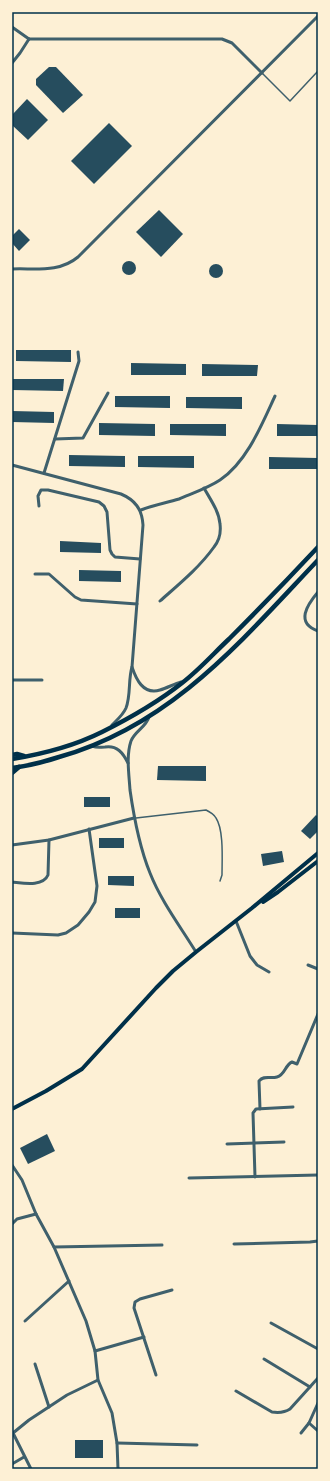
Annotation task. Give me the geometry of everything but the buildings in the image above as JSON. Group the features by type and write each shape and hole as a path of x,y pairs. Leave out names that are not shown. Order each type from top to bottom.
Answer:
{"main road":[{"path":"12,759 26,757 73,744 110,728 141,711 184,682 245,623 318,547"},
{"path":"12,768 70,754 92,746 122,733 149,717 193,685 218,662 318,560"},
{"path":"12,755 17,754 26,757"},
{"path":"12,773 19,767"},
{"path":"12,1109 46,1091 82,1069 156,988 196,952 236,922 318,853"},
{"path":"252,908 278,892 318,861"}],"street":[{"path":"12,269 63,267 74,260 318,16"},
{"path":"12,27 29,39 222,39 232,43 262,73"},
{"path":"12,63 29,39"},
{"path":"44,474 79,361 78,352"},
{"path":"55,439 83,438 108,393"},
{"path":"141,510 177,499 221,479 246,453 256,437 275,396"},
{"path":"12,465 121,494 136,503 141,510 143,525 129,691 126,707 122,715 110,728"},
{"path":"160,601 208,554 215,546 219,537 220,524 218,513 204,488"},
{"path":"39,506 38,496 41,490 48,490 98,502 104,506 107,512 110,550 112,554 115,557 140,559"},
{"path":"35,574 49,574 75,597 81,600 137,604"},
{"path":"318,592 307,606 305,620 311,629 318,631"},
{"path":"132,667 138,682 142,687 148,690 160,690 174,684 184,682"},
{"path":"12,680 42,680"},
{"path":"149,717 148,721 131,740 128,763 134,818 150,874 171,912 196,952"},
{"path":"92,746 100,748 113,747 124,756 128,763"},
{"path":"12,845 49,840 134,818"},
{"path":"12,933 58,935 66,933 78,925 89,912 95,902 97,886 89,829"},
{"path":"12,882 41,882 46,880 48,875 49,840"},
{"path":"236,922 250,956 257,965 269,972"},
{"path":"308,965 318,969"},
{"path":"260,1108 259,1081 261,1078 278,1077 288,1063 292,1062 297,1064 318,1014"},
{"path":"255,1177 253,1113 256,1109 260,1108 292,1107"},
{"path":"227,1144 284,1142"},
{"path":"12,1165 22,1180 36,1214 54,1247 86,1321 95,1351 98,1380 112,1413 117,1443 118,1469"},
{"path":"189,1178 318,1175"},
{"path":"12,1224 17,1219 36,1214"},
{"path":"234,1244 318,1241"},
{"path":"54,1247 162,1245"},
{"path":"25,1321 69,1281"},
{"path":"156,1375 134,1308 135,1302 140,1299 172,1290"},
{"path":"271,1323 318,1349"},
{"path":"95,1351 144,1337"},
{"path":"264,1360 310,1387"},
{"path":"35,1364 49,1407"},
{"path":"236,1391 272,1412 285,1412 290,1409 318,1378"},
{"path":"31,1469 12,1434 67,1395 98,1380"},
{"path":"301,1433 318,1403"},
{"path":"308,1423 318,1431"},
{"path":"117,1443 198,1445"},
{"path":"12,1464 24,1457"}],"lane":[{"path":"262,73 290,101 318,71"},
{"path":"134,818 150,815 206,810 212,813 218,822 220,831 222,875 220,881"}]}
